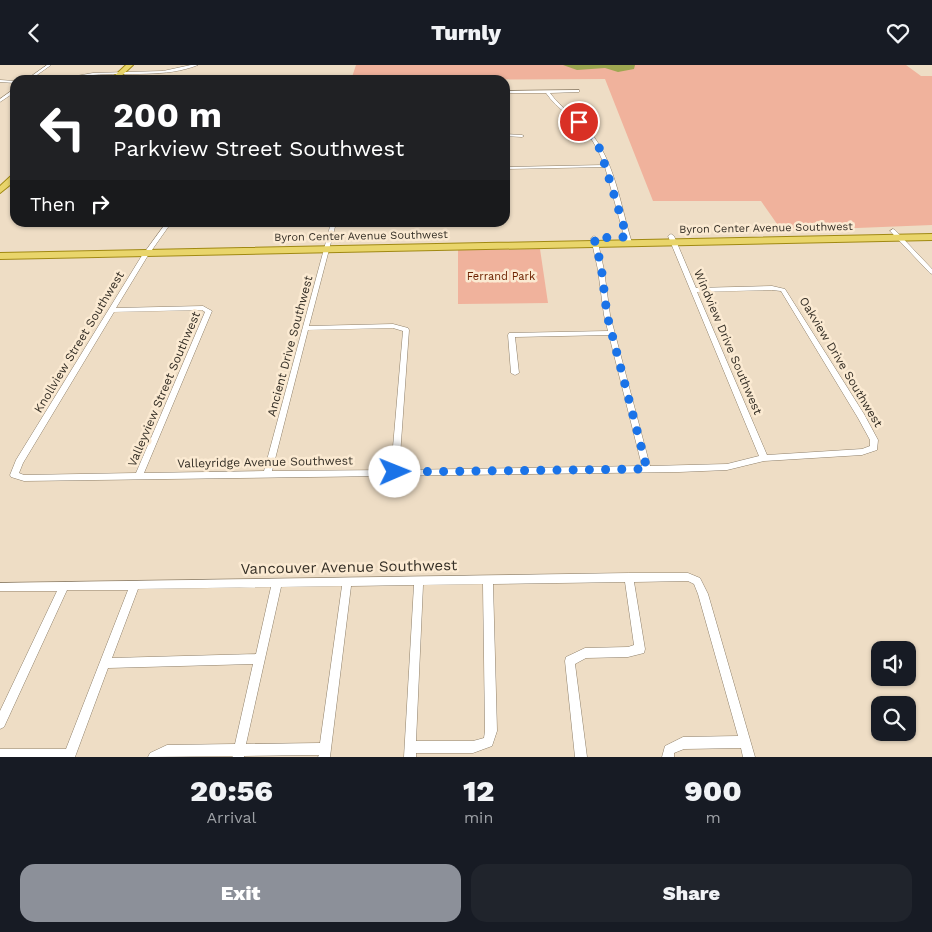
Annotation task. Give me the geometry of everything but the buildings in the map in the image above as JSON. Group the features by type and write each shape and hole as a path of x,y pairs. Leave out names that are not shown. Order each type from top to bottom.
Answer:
{"main road":[{"path":"129,74 138,65"},
{"path":"0,181 10,172"},
{"path":"0,190 10,181"},
{"name":"Byron Center Avenue Southwest","path":"0,256 149,250 896,234 932,230"},
{"name":"Byron Center Avenue Southwest","path":"896,234 932,237"},
{"name":"Byron Center Avenue Southwest","path":"0,249 149,250"}],"street":[{"path":"35,75 49,65"},
{"path":"129,74 153,73 196,65"},
{"path":"88,75 102,75"},
{"path":"510,92 578,91"},
{"path":"548,92 555,103 587,130 600,149 628,240"},
{"path":"510,135 522,136"},
{"path":"510,168 606,166"},
{"name":"Knollview Street Southwest","path":"14,475 19,462 149,250 165,227"},
{"name":"Ancient Drive Southwest","path":"267,474 307,328 332,227"},
{"path":"896,234 932,272"},
{"name":"Windview Drive Southwest","path":"672,239 764,458"},
{"path":"594,241 612,333 647,469"},
{"name":"Oakview Drive Southwest","path":"694,290 772,288 783,290 861,416 874,440 874,448"},
{"name":"Valleyview Street Southwest","path":"112,310 203,308 209,310 208,317 139,476"},
{"path":"307,328 393,326 406,330 395,472"},
{"path":"515,373 511,335 612,333"},
{"name":"Valleyridge Avenue Southwest","path":"14,475 24,478 727,467 764,458 862,452 874,448"},
{"path":"580,757 570,661 585,653 628,652 640,649 628,577"},
{"name":"Vancouver Avenue Southwest","path":"0,587 688,577 697,581 712,626 744,742"},
{"path":"419,580 410,752 473,747 488,742 491,731 488,580"},
{"path":"239,754 277,582"},
{"path":"154,757 168,751 239,754 325,753 347,583"},
{"path":"0,755 69,756 135,585"},
{"path":"0,723 64,586"},
{"path":"106,663 260,659"},
{"path":"668,753 683,743 744,742 749,757"}],"green space":[{"path":"356,65 906,65 921,76 932,76 932,225 782,231 761,201 653,201 605,79 510,79 510,75 353,75"},
{"name":"Ferrand Park","path":"540,249 548,303 458,304 458,250"}],"shaded area":[{"path":"563,65 635,65 634,69 618,72 605,68 577,70"}],"route":[{"path":"395,472 647,469 607,315 601,265 594,238 627,237 600,149 579,122"}]}
